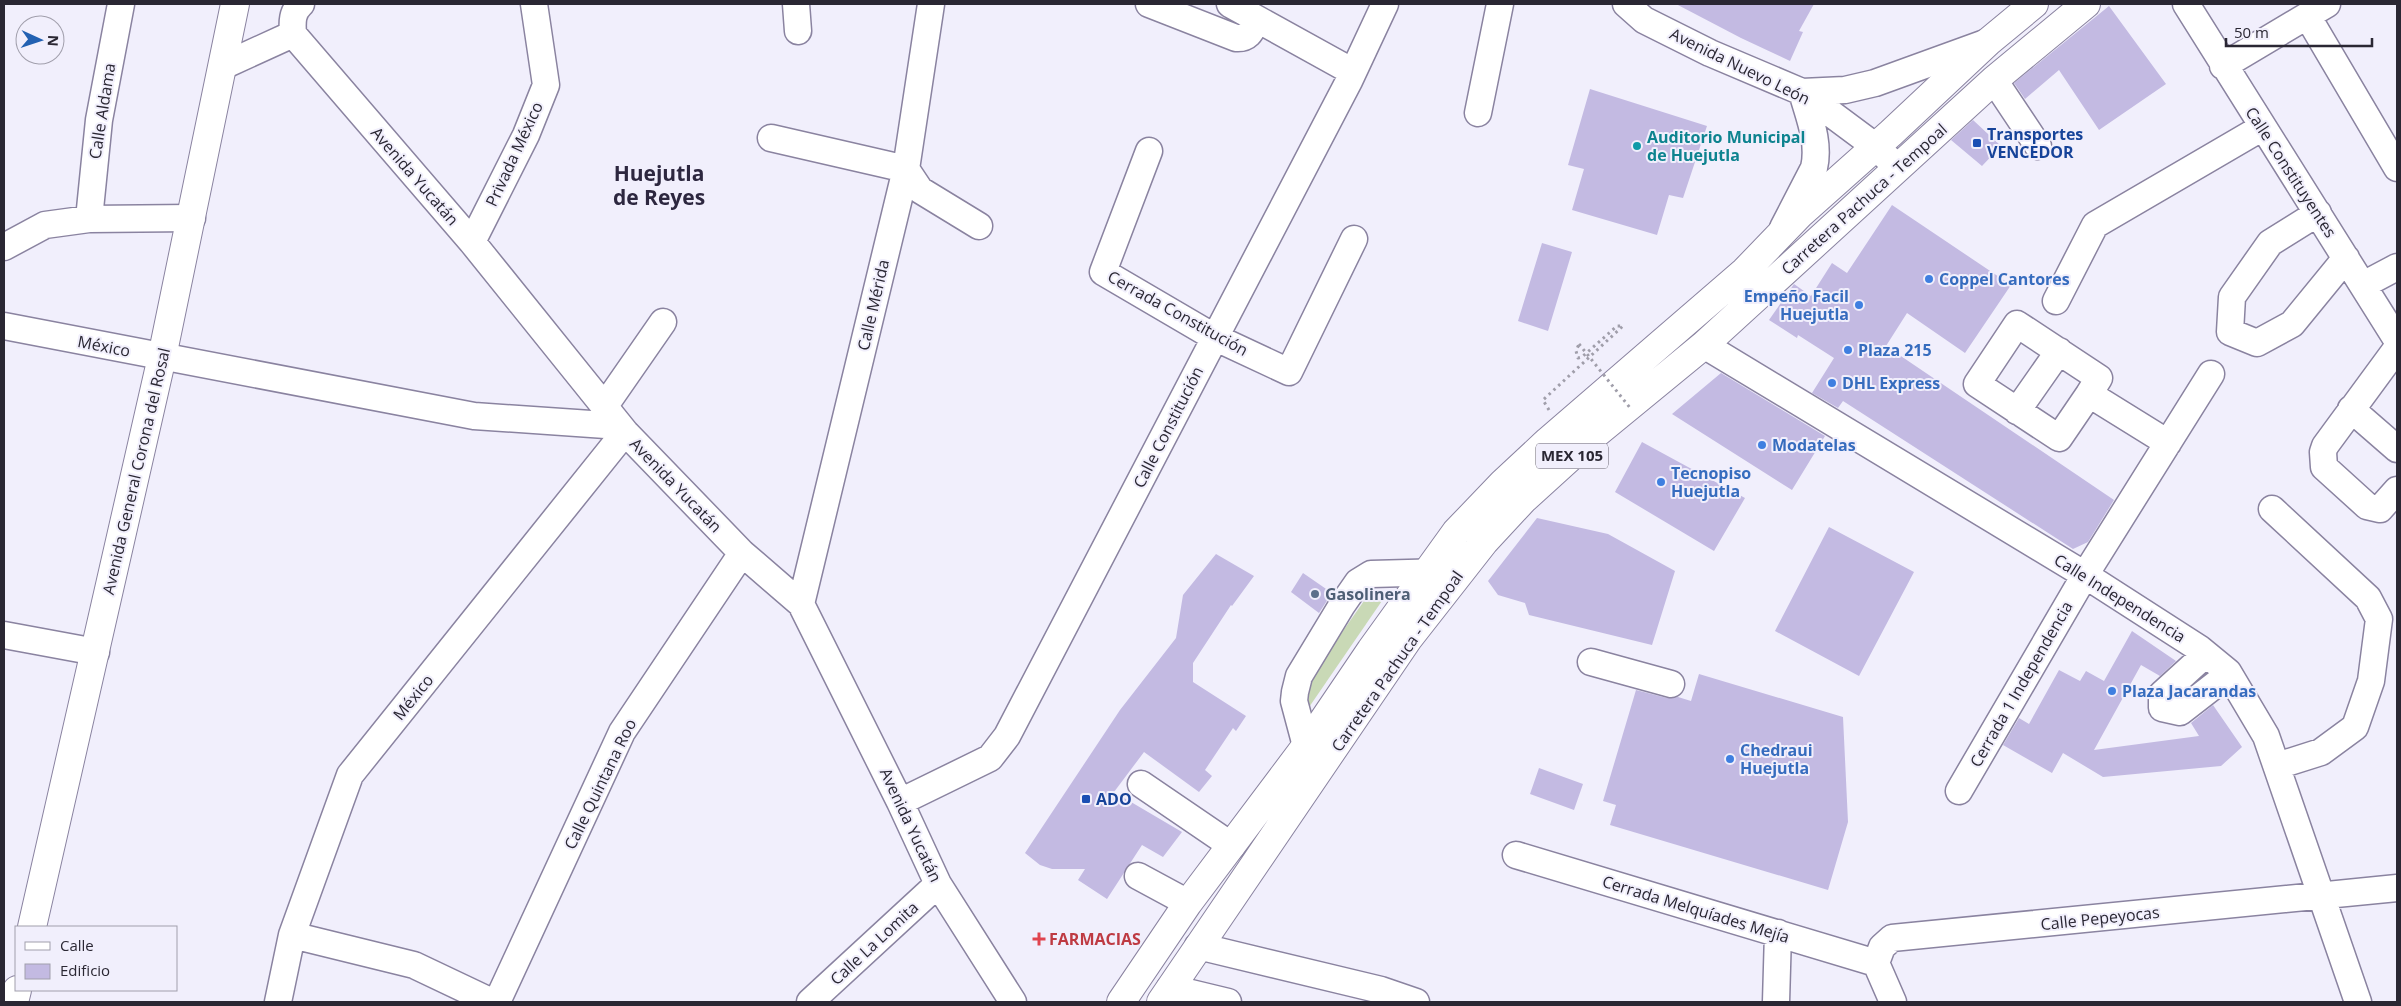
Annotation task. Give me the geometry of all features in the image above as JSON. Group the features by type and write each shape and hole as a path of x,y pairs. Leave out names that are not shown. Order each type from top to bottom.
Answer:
{"main road":[{"name":"Carretera Pachuca - Tempoal","path":"1166,995 1203,938 1426,573 1456,532 1503,482 1560,430 1744,271 1800,214 1876,147 1988,42 2034,4"},
{"name":"Carretera Pachuca - Tempoal","path":"1121,1002 1185,907 1232,846 1315,755 1460,571 1523,500 1598,432 1704,345 1994,80 2086,4"},
{"name":"Avenida General Corona del Rosal","path":"32,926 162,357 235,9"},
{"path":"1185,907 1203,938"}],"street":[{"name":"Calle Aldama","path":"89,219 99,120 121,4"},
{"name":"Privada México","path":"472,242 526,135 546,85 534,4"},
{"path":"796,4 798,31"},
{"name":"Calle Mérida","path":"801,604 906,169 931,4"},
{"path":"1148,4 1236,38 1249,36 1257,19"},
{"path":"1230,4 1353,72"},
{"name":"Calle Constitución","path":"900,802 990,758 1007,736 1353,72 1385,4"},
{"path":"1478,113 1500,4"},
{"name":"Avenida Nuevo León","path":"1626,4 1644,20 1710,53 1802,92 1876,147 1898,168"},
{"name":"Calle Constituyentes","path":"2186,4 2397,340"},
{"path":"2224,66 2318,10 2397,168"},
{"path":"223,66 292,13"},
{"name":"Avenida Yucatán","path":"292,13 472,242 617,422 742,552 801,604 900,802 938,884 1013,1002"},
{"path":"1779,235 1814,168 1816,160 1816,141 1802,92 1845,90 1875,83 1988,42"},
{"path":"1994,80 2038,146"},
{"path":"2056,301 2095,225 2263,128"},
{"path":"771,138 906,169 920,190 979,226"},
{"name":"Cerrada Constitución","path":"1149,151 1102,272 1214,337 1289,372 1354,239"},
{"path":"2318,213 2270,244 2232,297 2230,332 2256,343 2292,324 2346,258"},
{"path":"4,247 45,225 89,219 192,218"},
{"path":"2363,285 2397,268"},
{"path":"617,422 663,322"},
{"path":"2017,324 2099,378 2088,394 2059,438 1977,384 2017,324"},
{"name":"México","path":"4,326 474,416 617,422"},
{"name":"Calle Independencia","path":"1704,345 2085,575 2206,654 2230,674 2266,736 2358,1002"},
{"path":"2397,348 2351,409 2325,446 2323,452 2324,467 2367,506 2380,509 2397,490"},
{"path":"2017,410 2059,351"},
{"name":"Cerrada 1 Independencia","path":"1959,791 2085,575 2211,374"},
{"path":"2088,394 2168,443"},
{"path":"2351,409 2397,449"},
{"name":"México","path":"278,1002 292,935 350,776 617,422"},
{"path":"2272,509 2368,598 2379,619 2371,681 2356,727 2321,752 2277,766"},
{"name":"Calle Quintana Roo","path":"488,1001 622,732 742,552"},
{"path":"1315,755 1294,701 1299,676 1358,582 1371,574 1460,571"},
{"path":"4,635 96,652"},
{"path":"2206,654 2162,694 2162,708 2180,712 2230,674"},
{"path":"1591,662 1671,684"},
{"path":"1141,784 1232,846"},
{"name":"Cerrada Melquíades Mejía","path":"1516,855 1778,933 1879,955"},
{"path":"1138,876 1185,907"},
{"name":"Calle La Lomita","path":"810,1002 938,884"},
{"name":"Calle Pepeyocas","path":"1879,955 1892,938 2397,888"},
{"path":"1776,1002 1778,933"},
{"path":"292,935 414,965 488,1001"},
{"path":"1203,938 1416,1002"},
{"path":"1879,955 1893,1002"},
{"path":"1166,995 1228,1002"}],"path":[{"path":"1560,430 1543,400 1622,326 1617,326 1582,357 1578,358 1576,351 1579,344 1632,410"}],"green space":[{"path":"1378,594 1386,595 1305,713 1303,693 1326,655 1364,601"}],"building":[{"path":"1676,4 1814,4 1799,31 1803,32 1790,61"},
{"path":"2109,6 2166,84 2099,130 2059,70 2025,99 2014,83"},
{"name":"Auditorio Municipal de Huejutla","path":"1590,89 1707,126 1683,198 1669,195 1657,235 1572,210 1584,169 1568,165"},
{"path":"1973,120 2001,146 1982,166 1951,140"},
{"path":"1892,205 2011,285 1965,353 1907,313 1886,346 2114,500 2088,542 2073,549 1843,401 1838,408 1812,393 1834,358 1798,335 1797,338 1769,320 1794,284 1811,296 1832,263 1847,273"},
{"path":"1542,243 1572,252 1548,331 1518,321"},
{"path":"1721,373 1825,436 1792,490 1672,414"},
{"path":"1642,442 1745,498 1714,551 1615,492"},
{"path":"1537,518 1608,534 1675,571 1652,645 1529,615 1525,603 1498,595 1488,581"},
{"path":"1829,527 1914,572 1859,676 1775,631"},
{"path":"1216,554 1254,576 1231,605 1193,663 1193,682 1246,716 1236,731 1233,728 1205,770 1212,776 1199,792 1144,752 1114,792 1182,832 1163,857 1142,845 1107,899 1078,880 1085,869 1052,869 1040,865 1025,853 1120,710 1176,638 1183,595"},
{"path":"1303,573 1332,593 1319,613 1291,592"},
{"name":"Plaza Jacarandas","path":"2132,631 2176,661 2160,676 2141,665 2094,750 2199,736 2191,723 2213,705 2242,747 2221,766 2103,777 2063,753 2052,773 2003,745 2019,718 2029,724 2059,670 2080,681 2086,671 2104,681"},
{"name":"Chedraui Huejutla","path":"1699,674 1843,717 1848,822 1828,890 1610,825 1616,805 1603,801 1636,690 1667,698 1678,697 1691,701"},
{"path":"1539,768 1583,784 1574,810 1530,794"}],"place":[{"name":"Transportes VENCEDOR","path":"1977,143"},
{"name":"Auditorio Municipal de Huejutla","path":"1637,146"},
{"name":"Coppel Cantores","path":"1929,279"},
{"name":"Empeño Facil Huejutla","path":"1859,305"},
{"name":"Plaza 215","path":"1848,350"},
{"name":"DHL Express","path":"1832,383"},
{"name":"Modatelas","path":"1762,445"},
{"name":"Tecnopiso Huejutla","path":"1661,482"},
{"name":"Gasolinera","path":"1315,594"},
{"name":"Plaza Jacarandas","path":"2112,691"},
{"name":"Chedraui Huejutla","path":"1730,759"},
{"name":"ADO","path":"1086,799"},
{"name":"FARMACIAS","path":"1039,939"}],"district":[{"name":"Huejutla de Reyes","path":"659,186"}]}
